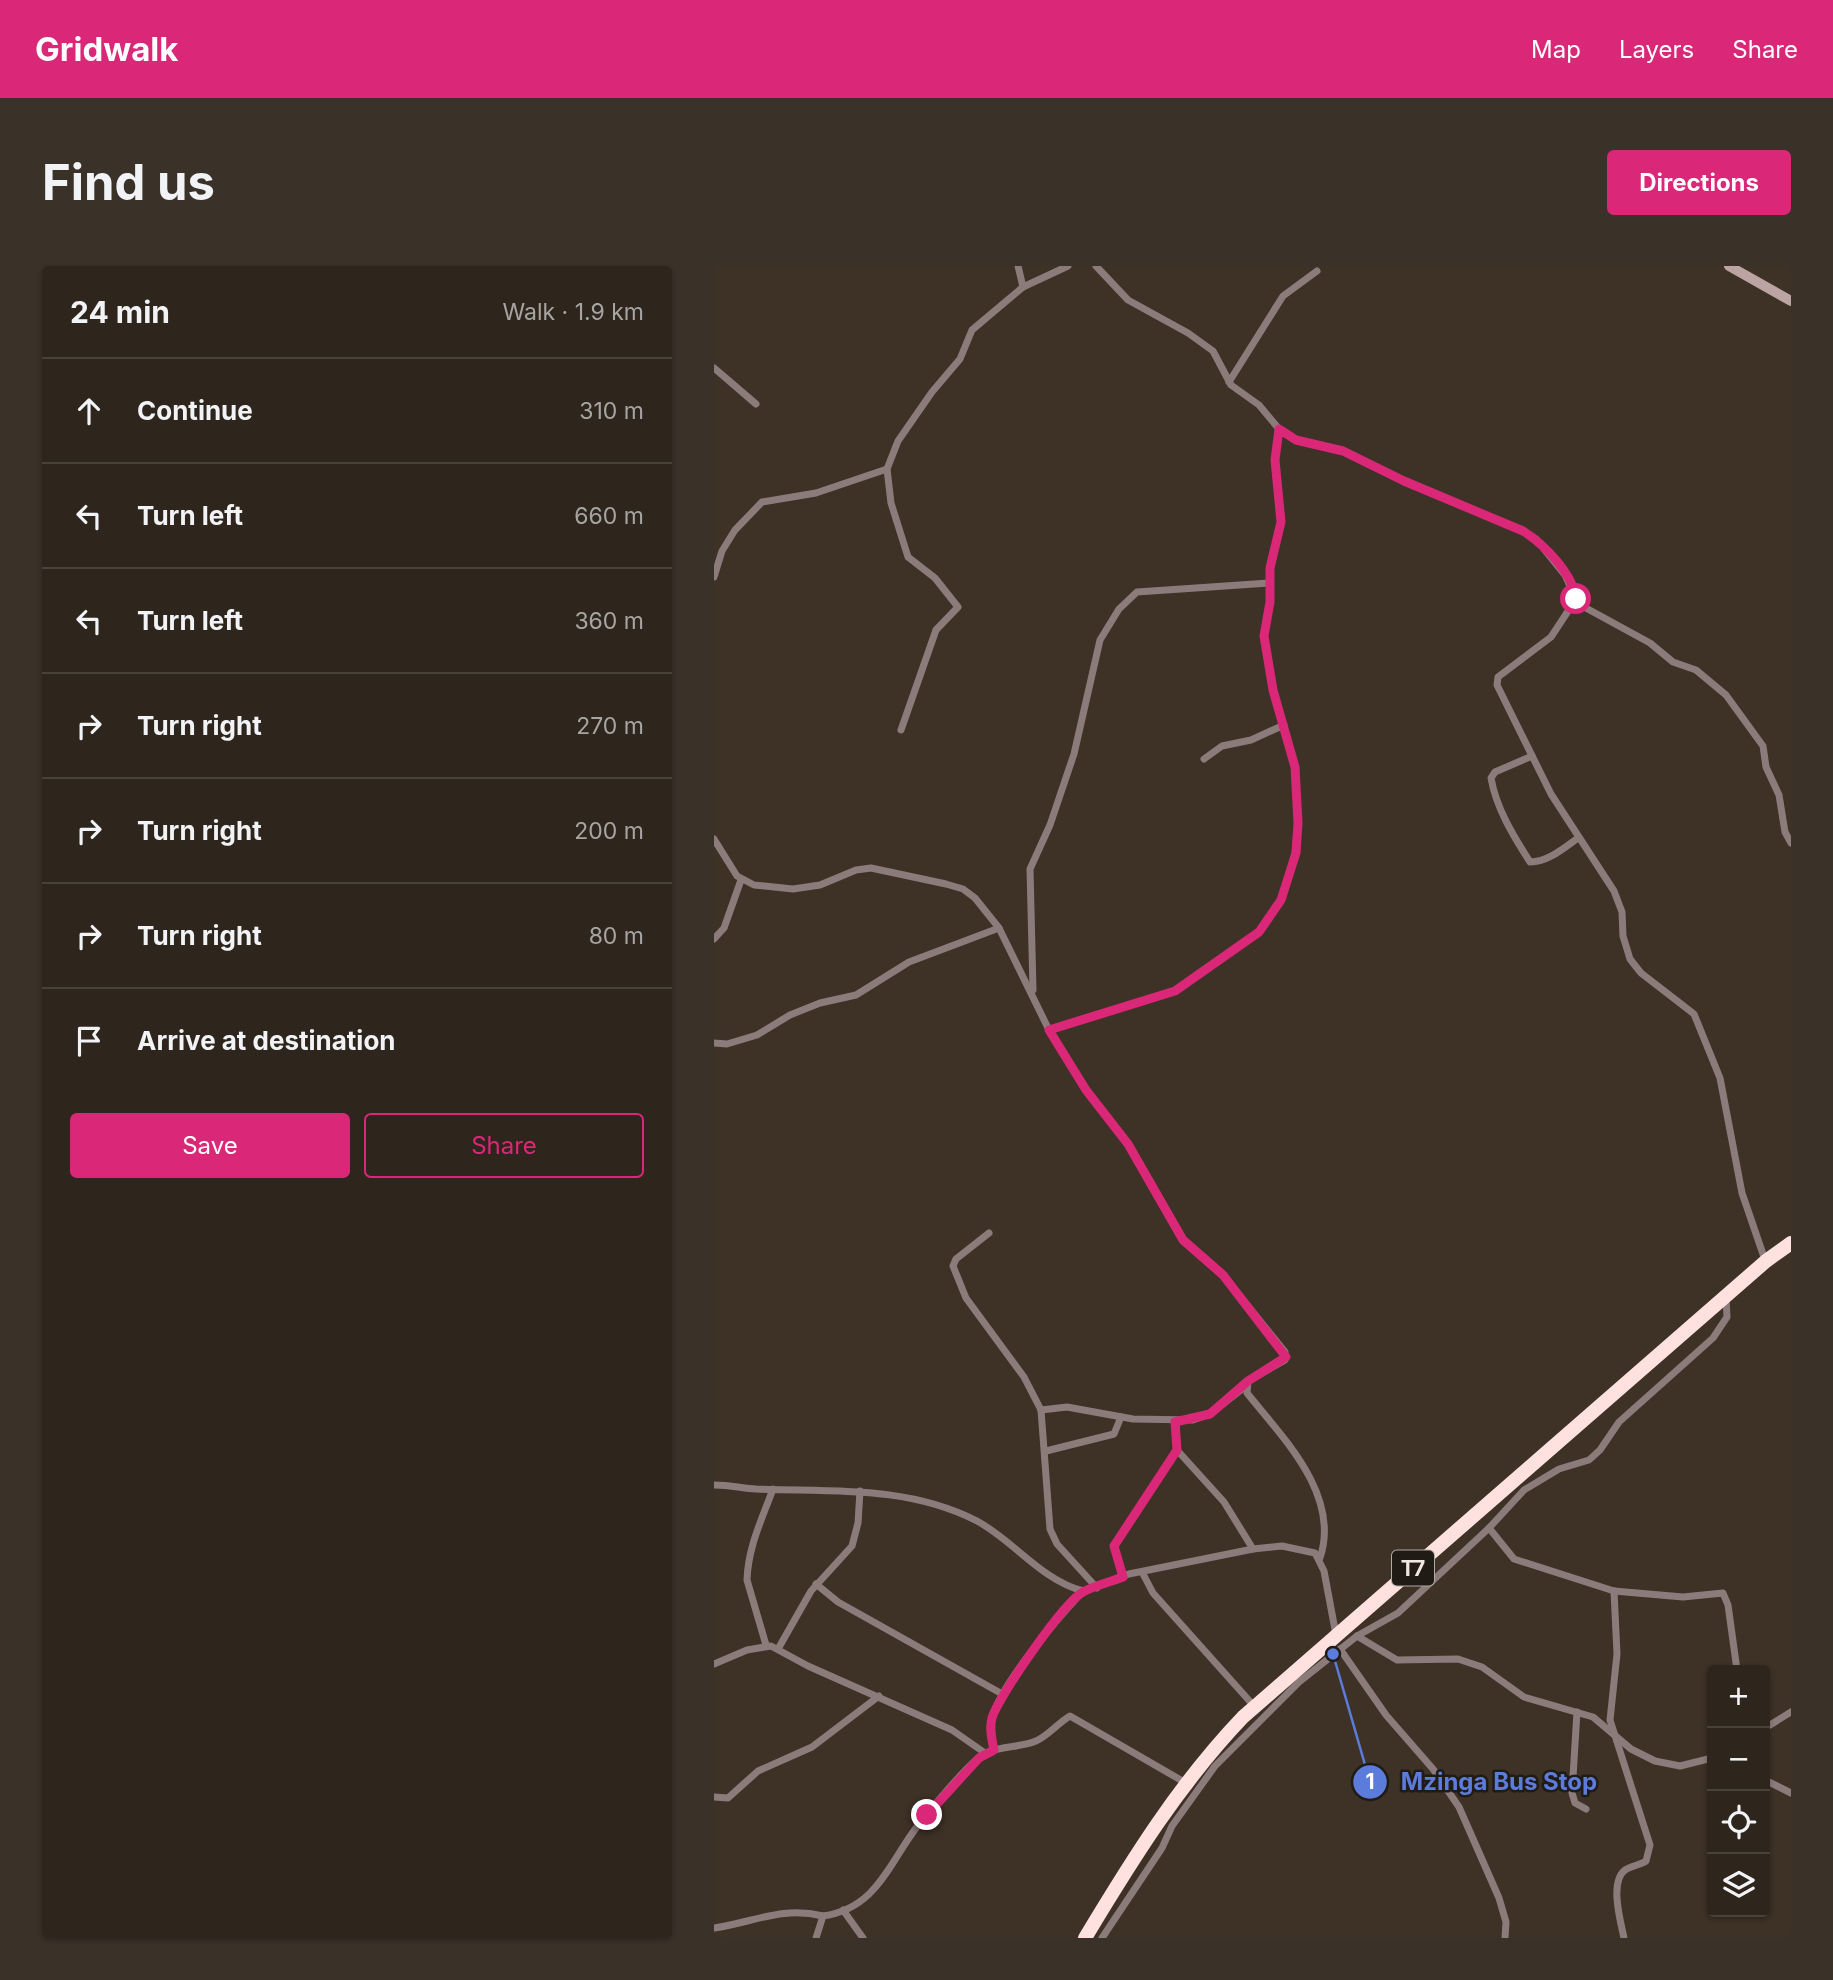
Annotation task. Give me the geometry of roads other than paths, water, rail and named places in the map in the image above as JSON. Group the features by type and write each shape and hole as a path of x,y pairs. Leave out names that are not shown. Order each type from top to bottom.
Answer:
{"highway":[{"name":"T7","path":"1085,1938 1158,1819 1215,1746 1254,1706 1338,1643 1399,1579 1766,1261 1791,1243"}],"main road":[{"path":"1729,266 1791,301"}],"street":[{"path":"1018,266 1023,287"},
{"path":"901,730 936,630 958,607 935,578 908,557 891,503 887,469 898,441 932,391 960,359 972,330 1023,287 1068,266"},
{"path":"1096,266 1128,300 1188,333 1213,351 1229,382 1259,405 1279,429 1296,440 1343,451 1404,481 1523,531 1536,539 1565,575 1575,591 1575,602 1551,637 1496,681 1532,756 1578,838 1620,904 1625,949 1630,959 1641,973 1694,1014 1720,1078 1742,1193 1766,1261"},
{"path":"1229,382 1283,296 1317,271"},
{"path":"714,368 755,404"},
{"path":"1049,1030 1175,991 1259,932 1281,900 1297,844 1295,767 1265,653 1264,622 1270,602 1269,583 1282,511 1275,460 1279,429"},
{"path":"714,577 722,551 735,530 762,502 816,493 887,469"},
{"path":"1033,994 1028,876 1070,765 1104,630 1137,592 1269,583"},
{"path":"1575,602 1650,643 1673,662 1696,670 1726,695 1763,746 1766,767 1779,795 1785,832 1791,843"},
{"path":"1204,759 1222,746 1251,740 1284,725"},
{"path":"1532,756 1495,772 1491,778 1496,800 1517,843 1530,862 1534,862 1556,854 1578,838"},
{"path":"714,839 741,880 768,887 820,885 856,870 871,868 963,889 975,898 999,928 1049,1030 1086,1090 1128,1144 1183,1240 1223,1275 1285,1352 1285,1360 1248,1381 1246,1386 1210,1414 1175,1422 1121,1416 1089,1409 1041,1410"},
{"path":"714,939 724,928 741,880"},
{"path":"714,1042 727,1044 757,1035 790,1015 820,1003 856,995 909,962 999,928"},
{"path":"989,1233 956,1258 953,1266 966,1298 1024,1377 1041,1410 1050,1529 1057,1544 1097,1588"},
{"path":"1102,1938 1162,1848 1172,1826 1215,1766 1338,1643 1357,1636 1398,1613 1489,1528 1524,1490 1559,1469 1588,1460 1600,1450 1619,1422 1713,1338 1727,1317 1726,1298"},
{"path":"1246,1386 1247,1393 1312,1480 1325,1523 1320,1558 1338,1643 1386,1715 1433,1769 1458,1807 1499,1898 1506,1922 1505,1938"},
{"path":"1046,1451 1114,1434 1121,1416"},
{"path":"1123,1577 1114,1546 1177,1450 1175,1422"},
{"path":"1177,1450 1224,1502 1252,1549"},
{"path":"714,1485 860,1491 898,1496 976,1521 1054,1578 1083,1591 1142,1572 1252,1549 1282,1546 1315,1553 1320,1558"},
{"path":"766,1645 750,1592 747,1569 752,1542 773,1489"},
{"path":"778,1649 816,1584 852,1546 858,1523 860,1491"},
{"path":"1489,1528 1514,1559 1614,1591 1683,1597 1723,1593 1728,1605 1736,1665"},
{"path":"1142,1572 1153,1593 1254,1706"},
{"path":"816,1584 838,1602 1004,1695"},
{"path":"994,1750 991,1720 1004,1695 1021,1667 1083,1591"},
{"path":"1614,1591 1617,1654 1610,1720 1650,1846 1646,1861 1625,1870 1620,1877 1616,1904 1624,1938"},
{"path":"1357,1636 1396,1660 1466,1660 1482,1667 1524,1698 1577,1712 1602,1722 1618,1739 1642,1756 1670,1766 1707,1759"},
{"path":"714,1664 766,1645 952,1730 985,1754"},
{"path":"714,1797 728,1798 763,1767 812,1748 879,1696"},
{"path":"1577,1712 1572,1793 1575,1803 1586,1809"},
{"path":"1770,1725 1791,1713"},
{"path":"714,1928 778,1912 802,1911 823,1916 843,1910 870,1894 893,1868 918,1825 985,1754 1038,1740 1070,1716 1186,1783"},
{"path":"1770,1782 1791,1793"},
{"path":"843,1910 863,1938"},
{"path":"816,1938 823,1916"}],"place":[{"name":"Mzinga Bus Stop","path":"1333,1654"}]}
